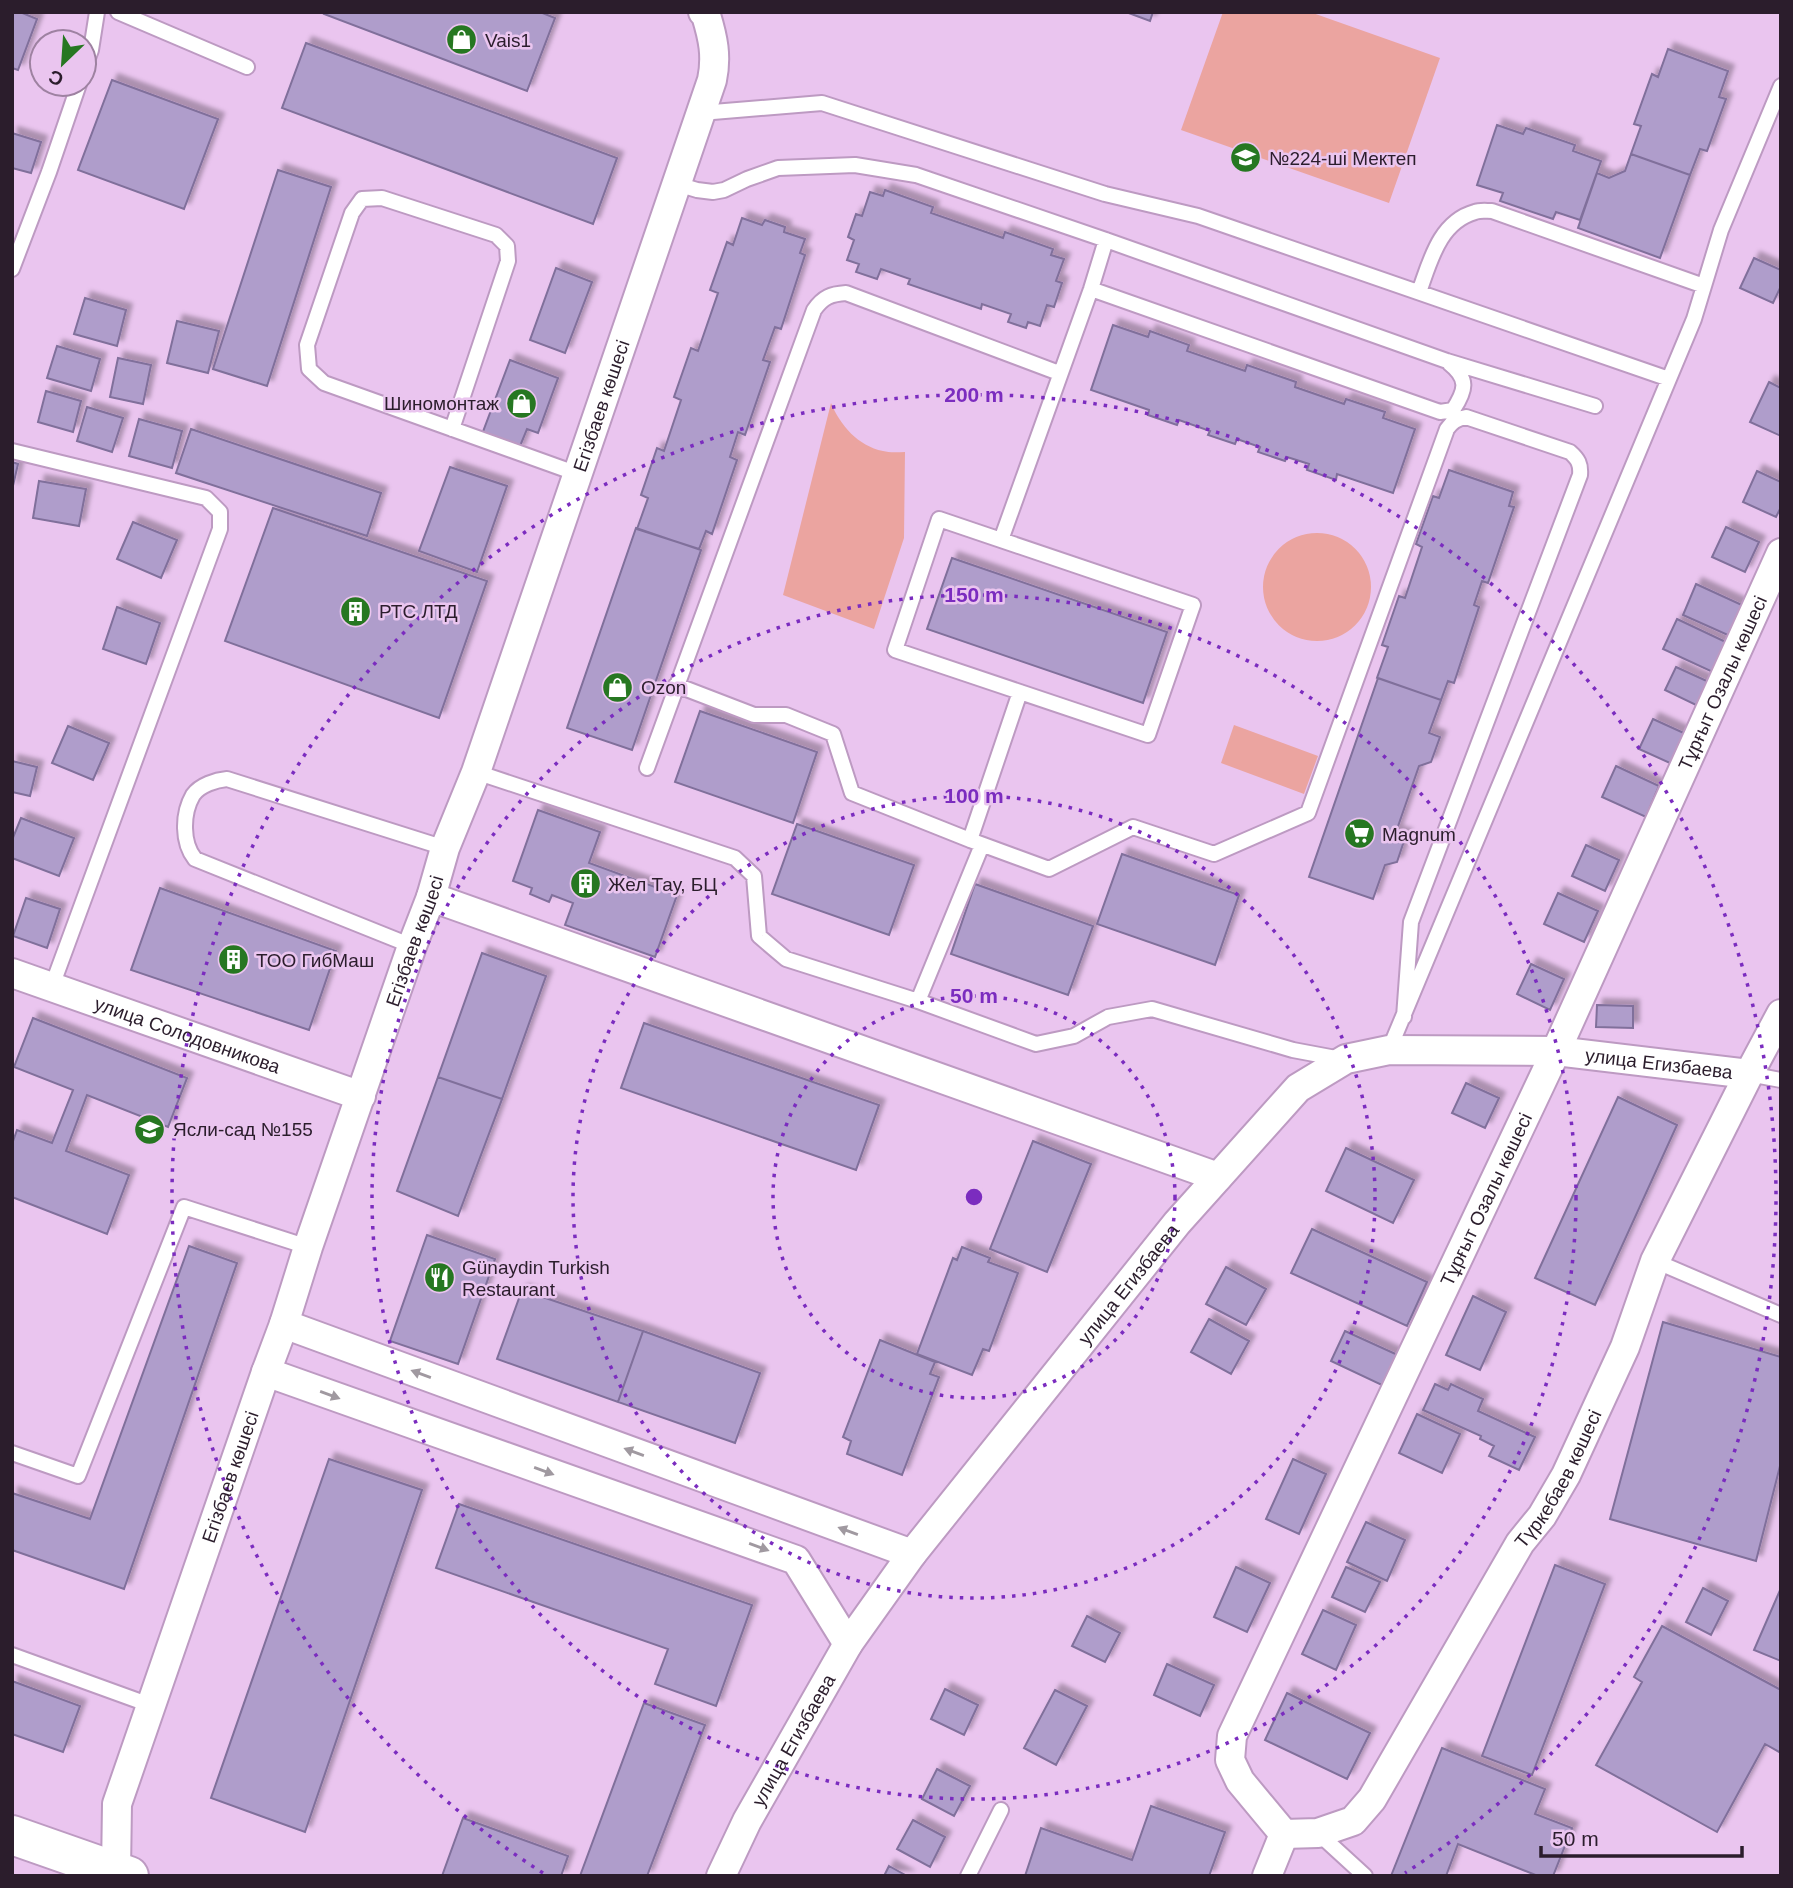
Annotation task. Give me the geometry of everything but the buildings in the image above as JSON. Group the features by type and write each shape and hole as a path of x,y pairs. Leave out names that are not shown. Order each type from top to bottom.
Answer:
{"main road":[{"path":"12,1835 120,1874"}],"street":[{"name":"Егізбаев көшесі","path":"120,1874 117,1804 431,897 445,848 476,772 712,80 716,56 714,39 703,12"},
{"name":"Тұрғыт Озалы көшесі","path":"1284,1834 1240,1781 1230,1760 1232,1736 1556,1051 1781,553"},
{"path":"431,897 1218,1177"},
{"name":"улица Солодовникова","path":"12,973 361,1096"},
{"name":"Түркебаев көшесі","path":"1284,1834 1318,1833 1353,1821 1372,1799 1520,1543 1542,1516 1566,1475 1625,1347 1655,1261 1781,1014"},
{"name":"улица Егизбаева","path":"721,1876 747,1821 848,1644 912,1554 1177,1223 1298,1088 1346,1059 1389,1050 1556,1051 1749,1074"},
{"path":"284,1324 912,1554"},
{"path":"266,1372 796,1560 848,1644"},
{"path":"796,1560 814,1518"},
{"path":"1268,1876 1284,1834"}],"lane":[{"path":"118,12 247,67"},
{"path":"1389,1050 1694,320 1721,230 1781,86"},
{"path":"12,269 50,172 74,98"},
{"path":"701,113 822,103 1105,194 1198,216 1669,379"},
{"path":"677,184 713,192 778,168 855,165 916,175 1447,361 1595,405"},
{"path":"452,429 509,261 507,246 496,234 382,198 362,199 352,212 307,345 309,369 324,383 452,429 578,474"},
{"path":"1419,292 1443,234 1459,220 1475,212 1492,211 1704,286"},
{"path":"1001,540 1106,240"},
{"path":"1091,289 1440,412 1453,410 1465,386 1460,372 1447,361"},
{"path":"647,768 814,310 822,299 833,294 846,293 1059,373"},
{"path":"676,685 754,715 786,715 833,734 852,793 1049,869 1133,827 1214,854 1308,813 1447,429 1458,418 1466,417 1570,452 1577,458 1580,475 1411,922 1404,1017"},
{"path":"12,451 206,498 220,512 220,529 52,986"},
{"path":"939,519 1193,605 1148,735 1020,692 895,650 939,519"},
{"path":"918,1002 976,842 1020,692"},
{"path":"476,772 735,858 754,876 759,936 786,959 1036,1044 1074,1036 1108,1017 1152,1009 1293,1050 1346,1059"},
{"path":"412,946 195,859 189,852 185,819 194,793 214,780 227,779 445,848"},
{"path":"1749,1074 1781,1080"},
{"path":"12,1453 78,1476 184,1207 308,1247"},
{"path":"1655,1261 1781,1315"},
{"path":"12,1655 150,1705"},
{"path":"968,1876 1002,1810"},
{"path":"1318,1833 1365,1876"}],"shaded area":[{"path":"1223,12 1310,12 1440,58 1389,203 1181,130"},
{"path":"831,403 845,427 858,439 883,451 905,452 904,538 874,629 783,595"},
{"path":"1317,533 1338,537 1355,549 1367,566 1371,587 1367,608 1355,625 1338,637 1317,641 1296,637 1279,625 1267,608 1263,587 1267,566 1279,549 1296,537"},
{"path":"1234,725 1318,756 1304,794 1221,763"}],"place":[{"name":"Vais1","path":"462,40"},
{"name":"№224-ші Мектеп","path":"1246,158"},
{"name":"Шиномонтаж","path":"522,403"},
{"name":"РТС ЛТД","path":"356,611"},
{"name":"Ozon","path":"618,687"},
{"name":"Magnum","path":"1359,834"},
{"name":"Жел Тау, БЦ","path":"585,884"},
{"name":"ТОО ГибМаш","path":"233,960"},
{"name":"Ясли-сад №155","path":"150,1129"},
{"name":"Günaydin Turkish Restaurant","path":"439,1278"}]}
